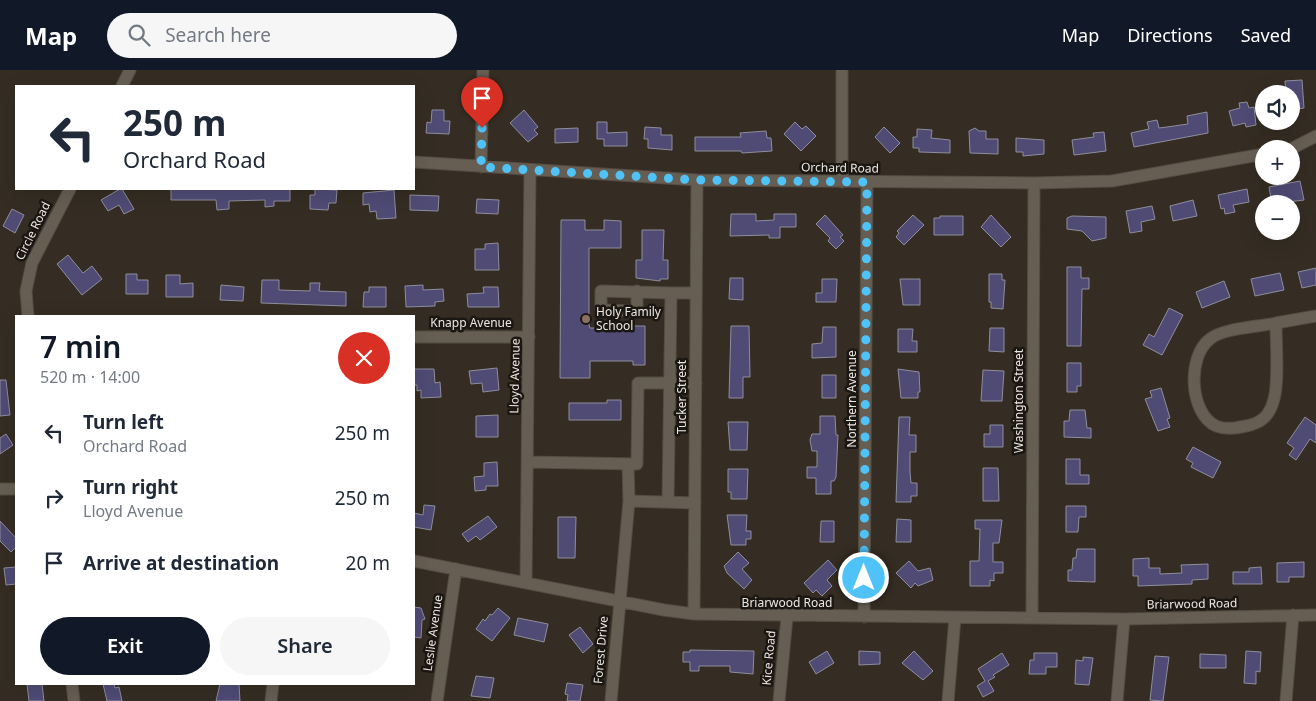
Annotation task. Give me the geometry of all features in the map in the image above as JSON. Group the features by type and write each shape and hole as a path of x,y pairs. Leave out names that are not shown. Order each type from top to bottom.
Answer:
{"street":[{"path":"122,85 130,70"},
{"path":"481,167 482,70"},
{"path":"842,70 842,182"},
{"path":"1300,144 1316,136"},
{"name":"Orchard Road","path":"415,162 697,180 1034,183 1112,181 1255,156"},
{"name":"Lloyd Avenue","path":"526,583 530,170"},
{"name":"Tucker Street","path":"694,614 697,180"},
{"name":"Northern Avenue","path":"864,617 867,182"},
{"name":"Washington Street","path":"1032,618 1034,183"},
{"name":"Circle Road","path":"28,315 26,291 32,263 69,190"},
{"path":"637,292 696,293"},
{"path":"668,502 672,293"},
{"path":"1276,323 1275,395 1270,411 1260,421 1249,426 1235,428 1216,426 1206,416 1197,396 1195,371 1200,349 1204,343 1218,334 1276,323 1316,316"},
{"name":"Knapp Avenue","path":"415,337 529,337"},
{"path":"528,462 637,464 638,383 696,383"},
{"name":"Forest Drive","path":"611,701 629,501 628,464"},
{"path":"0,489 15,489"},
{"path":"629,501 695,503"},
{"name":"Briarwood Road","path":"415,561 694,614 1124,619 1316,615"},
{"name":"Leslie Avenue","path":"437,701 456,569"},
{"name":"Kice Road","path":"779,701 787,616"},
{"path":"1286,701 1293,616"},
{"path":"948,701 955,618"},
{"path":"1117,701 1124,619"},
{"path":"72,685 74,701"},
{"path":"271,701 273,685"}],"building":[{"path":"1302,80 1304,108 1300,109 1300,85 1285,85 1285,81"},
{"path":"1247,102 1249,108 1254,107 1255,125 1246,127 1245,123 1233,126 1229,111 1240,108 1239,103"},
{"path":"432,110 444,110 444,121 450,121 449,134 426,133 427,122 431,123"},
{"path":"524,110 538,127 534,130 538,134 528,142 510,123"},
{"path":"1207,112 1208,133 1134,147 1131,133 1149,129 1147,122 1157,120 1159,128 1188,124 1187,116"},
{"path":"597,122 607,122 607,133 627,132 627,146 604,146 604,139 597,139"},
{"path":"795,122 802,129 806,126 816,136 801,151 784,134"},
{"path":"645,127 661,128 661,135 672,135 672,150 648,148 648,139 644,139"},
{"path":"884,127 900,143 890,153 875,137"},
{"path":"578,128 578,142 555,143 555,129"},
{"path":"975,128 979,131 986,131 986,139 998,139 998,154 970,153 969,131"},
{"path":"917,129 932,130 931,138 950,140 950,153 919,152 919,148 913,148 913,137 917,137"},
{"path":"766,131 767,138 771,138 772,151 742,153 741,151 695,151 695,137 741,137 740,133"},
{"path":"1104,132 1106,151 1074,155 1072,140 1094,137 1093,133"},
{"path":"1016,138 1044,140 1044,154 1023,156 1023,152 1016,152"},
{"path":"1300,181 1304,200 1300,200 1300,195 1270,195 1269,187 1300,185"},
{"path":"1247,189 1249,202 1233,205 1235,212 1225,214 1224,208 1221,209 1218,195"},
{"path":"118,190 123,190 134,209 124,214 119,205 108,211 101,200"},
{"path":"171,190 290,190 290,201 274,201 274,206 265,207 265,200 229,201 229,209 217,210 216,200 171,200"},
{"path":"315,190 337,190 336,203 329,203 328,210 310,209 310,195 315,195"},
{"path":"394,190 396,218 377,219 376,211 370,212 369,204 363,205 363,193"},
{"path":"410,195 439,196 438,211 410,210"},
{"path":"477,199 499,200 498,214 476,213"},
{"path":"1193,200 1197,216 1173,221 1170,206"},
{"path":"1152,206 1155,219 1141,222 1142,231 1130,233 1126,211"},
{"path":"12,209 24,215 15,233 3,226"},
{"path":"731,214 756,214 756,221 774,220 774,214 796,214 796,227 780,227 780,238 769,238 769,235 730,236"},
{"path":"825,215 843,235 840,237 844,241 836,249 828,241 830,238 816,224"},
{"path":"913,215 924,225 904,245 896,237 899,233 897,231"},
{"path":"991,215 1011,237 1001,247 981,227"},
{"path":"940,216 963,216 963,235 934,235 934,218 940,218"},
{"path":"1072,216 1106,217 1106,238 1092,241 1082,231 1067,229 1067,218"},
{"path":"561,220 585,220 585,230 604,230 604,220 621,221 621,248 589,248 589,325 590,328 633,328 633,326 645,326 645,365 633,365 633,361 590,361 590,378 560,378"},
{"path":"642,230 664,230 663,260 668,260 668,279 660,279 660,281 636,278 636,260 642,260"},
{"path":"498,243 499,270 475,270 475,249 485,249 485,244"},
{"path":"68,255 83,273 92,266 102,279 82,295 57,264"},
{"path":"1067,267 1081,267 1081,278 1089,278 1089,289 1082,289 1081,346 1067,346"},
{"path":"1316,268 1316,285 1302,288 1298,272"},
{"path":"1280,273 1284,290 1255,296 1251,279"},
{"path":"126,274 137,274 137,280 148,280 148,294 126,294"},
{"path":"989,274 1002,274 1002,280 1005,280 1003,309 991,308 991,302 989,302"},
{"path":"166,275 180,275 180,284 193,283 193,297 166,297"},
{"path":"730,278 743,278 743,300 729,299"},
{"path":"822,279 837,279 836,302 816,302 816,293 822,293"},
{"path":"900,279 920,279 920,305 903,305"},
{"path":"262,280 279,280 279,290 310,291 310,283 320,283 319,291 346,292 346,306 261,303"},
{"path":"1224,281 1230,297 1202,308 1196,292"},
{"path":"221,285 244,287 243,301 220,300"},
{"path":"423,285 423,290 443,289 444,301 435,302 435,306 406,307 405,286"},
{"path":"369,287 386,287 386,307 363,307 364,292 369,292"},
{"path":"483,287 498,287 499,307 468,307 467,294 484,293"},
{"path":"1169,308 1183,315 1162,355 1143,345 1149,334 1154,337"},
{"path":"731,326 749,326 750,377 743,377 743,398 729,398"},
{"path":"823,327 836,327 836,357 812,358 812,344 822,343"},
{"path":"990,328 1004,328 1004,352 989,351"},
{"path":"898,329 913,329 912,341 917,341 917,352 898,352"},
{"path":"1067,363 1081,363 1081,386 1077,386 1077,392 1067,392"},
{"path":"497,368 499,390 483,392 482,383 471,384 469,371"},
{"path":"415,369 434,369 435,383 440,382 441,397 421,398 421,390 417,391 417,385 415,385"},
{"path":"898,369 919,372 920,392 918,392 918,398 901,398"},
{"path":"983,370 1004,371 1002,401 981,401"},
{"path":"822,375 836,375 836,398 822,398"},
{"path":"0,380 6,380 10,415 0,416"},
{"path":"1161,388 1170,418 1167,419 1170,427 1158,431 1145,399 1152,397 1150,391"},
{"path":"607,400 621,400 621,420 569,420 569,403 607,403"},
{"path":"1070,410 1085,410 1087,428 1091,428 1091,438 1064,437 1064,421 1069,421"},
{"path":"498,415 498,437 476,437 476,416"},
{"path":"820,416 835,416 836,435 838,435 836,477 834,481 831,481 831,494 816,494 816,478 807,478 807,467 817,467 817,451 812,451 810,440 812,434 820,434"},
{"path":"899,417 910,417 909,435 916,435 916,452 910,452 910,472 911,483 917,483 917,496 911,496 911,502 896,502"},
{"path":"1305,417 1316,425 1316,443 1310,439 1296,460 1289,455 1294,448 1287,443"},
{"path":"728,422 748,422 747,450 730,450"},
{"path":"990,425 1003,425 1003,447 984,447 984,434 990,434"},
{"path":"6,434 13,445 0,454 0,438"},
{"path":"1193,447 1221,462 1213,478 1191,467 1193,463 1186,459"},
{"path":"1066,459 1080,459 1080,475 1089,475 1089,484 1066,484"},
{"path":"497,462 498,486 486,486 486,490 475,491 474,477 484,476 484,463"},
{"path":"983,468 998,468 999,501 983,501"},
{"path":"728,469 748,469 747,499 731,499 731,492 728,492"},
{"path":"424,505 435,506 431,530 415,527 415,513 423,515"},
{"path":"1066,506 1086,506 1086,517 1079,517 1078,532 1066,532"},
{"path":"727,515 747,515 746,531 751,531 751,539 746,539 746,545 731,545"},
{"path":"488,516 497,527 480,540 476,536 468,542 462,534"},
{"path":"558,517 576,517 575,558 558,558"},
{"path":"897,519 911,520 911,542 896,542"},
{"path":"975,520 1002,520 999,543 993,543 993,562 1003,562 1003,573 994,573 994,581 990,580 990,586 970,586 970,561 979,561 980,529 975,529"},
{"path":"0,521 15,537 15,548 11,552 0,541"},
{"path":"821,521 834,521 834,542 820,542"},
{"path":"1077,549 1095,549 1095,582 1068,581 1068,570 1072,570 1073,558 1076,558"},
{"path":"738,552 749,563 742,569 752,580 744,589 727,573 724,566"},
{"path":"1149,558 1149,568 1160,568 1160,574 1182,573 1181,565 1208,564 1208,579 1192,580 1192,584 1138,586 1138,576 1133,576 1133,559"},
{"path":"828,560 837,570 827,580 832,586 822,596 816,590 813,593 804,583"},
{"path":"909,561 918,571 930,568 933,580 918,586 915,583 911,588 896,573"},
{"path":"1304,562 1304,577 1289,577 1289,582 1277,582 1277,563"},
{"path":"15,567 15,584 6,585 4,568"},
{"path":"1261,567 1262,584 1233,584 1233,572 1249,572 1249,568"},
{"path":"415,607 421,608 425,619 422,620 421,638 415,637"},
{"path":"498,608 510,618 492,641 476,629 483,619 485,621"},
{"path":"518,618 548,624 544,642 514,635"},
{"path":"580,627 593,644 583,653 569,635"},
{"path":"690,650 754,651 753,674 730,672 730,666 699,666 699,671 690,671 690,662 683,662 683,652 690,652"},
{"path":"827,651 834,663 816,674 809,662"},
{"path":"859,651 880,652 880,664 859,665"},
{"path":"914,651 933,671 923,680 902,663"},
{"path":"1246,651 1261,652 1260,672 1256,671 1256,684 1244,683"},
{"path":"1002,653 1009,665 993,675 995,677 988,681 994,691 983,697 977,686 985,681 978,669"},
{"path":"1034,653 1057,653 1057,667 1046,667 1046,674 1029,674 1030,660 1034,660"},
{"path":"1200,654 1226,655 1226,668 1200,668"},
{"path":"1155,656 1169,657 1163,701 1150,700"},
{"path":"1083,657 1093,658 1089,685 1075,684 1076,660 1083,661"},
{"path":"476,676 494,678 490,698 471,696"},
{"path":"567,683 583,685 580,701 567,701 568,695 565,694"},
{"path":"27,685 42,685 44,701 29,701"},
{"path":"103,685 119,687 122,701 107,701"},
{"path":"220,685 239,685 240,701 216,701"}],"place":[{"name":"Holy Family School","path":"586,319"}],"route":[{"path":"482,128 481,167 697,180 867,182 864,578"}]}
